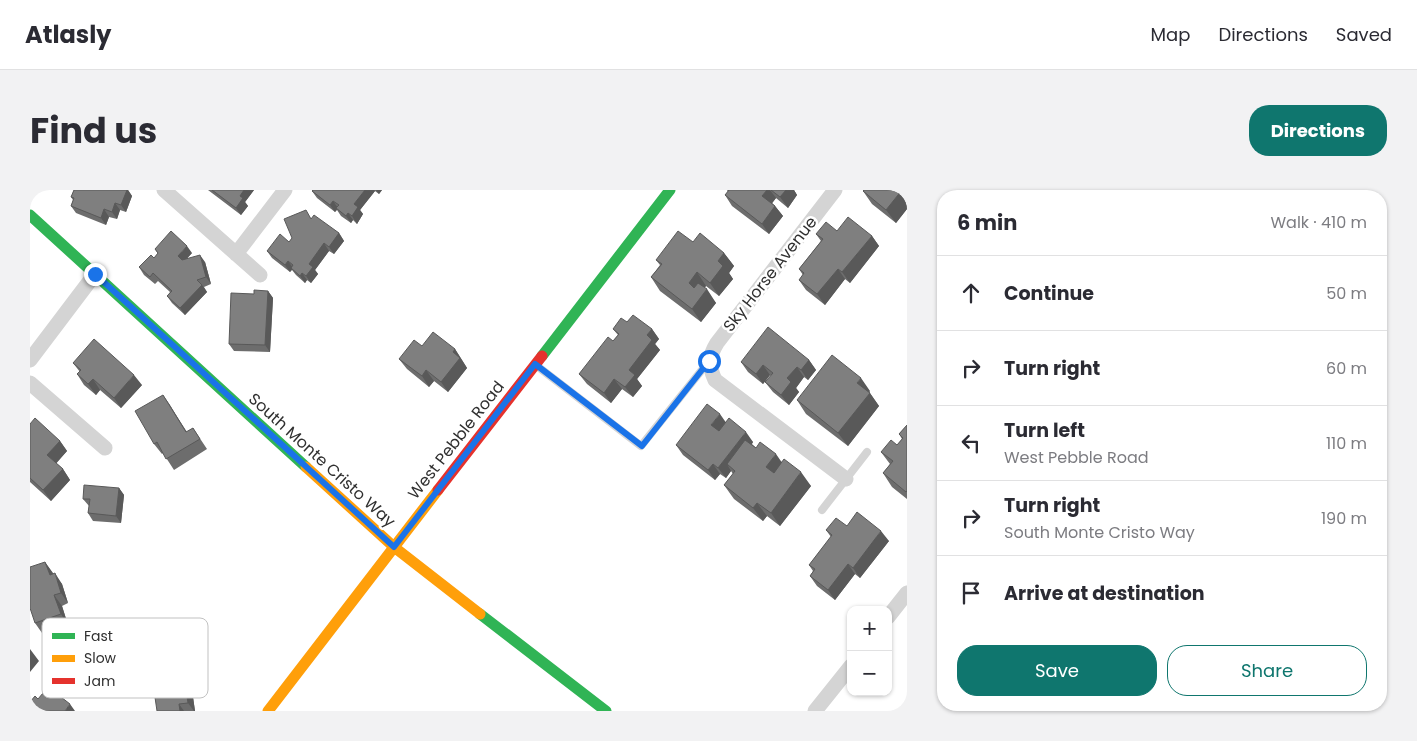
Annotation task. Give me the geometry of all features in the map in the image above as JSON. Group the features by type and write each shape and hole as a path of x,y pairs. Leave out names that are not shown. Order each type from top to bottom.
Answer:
{"street":[{"path":"164,190 260,275"},
{"path":"236,254 286,190"},
{"name":"West Pebble Road","path":"268,711 670,190"},
{"name":"Sky Horse Avenue","path":"709,361 717,342 835,190"},
{"name":"South Monte Cristo Way","path":"30,215 394,547 606,711"},
{"path":"30,360 95,274"},
{"path":"709,361 710,370 715,380 846,479"},
{"path":"30,383 105,448"},
{"path":"892,612 907,593"},
{"path":"816,711 847,671"}],"lane":[{"path":"535,364 642,446 709,361"},
{"path":"822,510 867,452"}],"building":[{"path":"74,190 127,190 121,205 115,203 112,212 104,209 101,218 71,206 74,198 71,197"},
{"path":"212,190 244,190 240,196 243,198 236,208"},
{"path":"313,190 365,190 354,204 358,207 352,216 348,213 346,216 336,208 339,205 333,201 330,205"},
{"path":"729,190 767,190 762,196 775,206 762,224 725,195"},
{"path":"771,190 786,190 780,197"},
{"path":"864,190 902,190 886,210"},
{"path":"306,210 311,219 314,215 339,233 329,247 324,243 309,264 313,267 306,276 302,273 300,276 291,268 293,265 288,261 285,265 267,251 280,234 289,242 292,238 284,219"},
{"path":"848,217 872,236 842,272 838,269 817,294 799,280 804,273 799,269 823,239 816,234 826,222 837,231"},
{"path":"171,231 187,246 178,256 182,260 200,255 206,277 197,280 202,285 180,308 167,296 172,291 153,273 150,277 139,267 151,255 154,258 158,253 155,249"},
{"path":"678,231 693,242 700,233 724,253 718,261 723,266 710,283 697,272 689,283 694,288 698,283 707,289 692,309 651,277 662,264 656,260"},
{"path":"254,290 268,291 265,345 229,344 231,293 254,294"},
{"path":"633,315 652,329 647,335 652,340 629,370 635,375 625,387 614,379 604,393 579,374 608,337 613,341 619,334 613,329 621,318 627,322"},
{"path":"768,327 809,360 801,370 797,367 787,378 791,382 781,395 765,382 773,373 763,365 756,374 741,362"},
{"path":"433,332 455,349 453,352 460,358 441,382 426,370 422,376 399,359 414,340 422,346"},
{"path":"94,339 134,375 114,398 93,379 88,384 77,374 81,370 73,363"},
{"path":"832,355 861,378 857,383 870,393 838,433 797,400"},
{"path":"163,395 186,432 193,428 200,439 166,459 157,442 154,444 135,411"},
{"path":"707,404 720,414 711,425 719,431 729,418 746,432 718,468 713,464 708,470 676,445"},
{"path":"35,418 60,441 47,455 63,469 43,490 30,478 30,424"},
{"path":"907,425 906,492 883,473 893,461 881,452 891,440 897,445 903,438 899,434"},
{"path":"745,440 756,448 760,442 776,454 766,467 774,473 784,459 801,472 771,513 757,503 753,508 724,485 735,471 727,464"},
{"path":"84,485 119,488 116,516 88,513 90,499 83,499"},
{"path":"857,512 881,531 853,568 848,564 828,590 810,576 815,569 809,565 832,535 826,530 836,518 847,526"},
{"path":"45,562 50,575 55,573 61,593 54,595 61,614 49,618 42,618 42,621 35,623 30,608 30,567"},
{"path":"42,694 42,698 62,698 70,704 65,711 30,711 30,702 35,696 38,699"},
{"path":"155,698 187,698 188,703 179,704 180,711 157,711"}],"traffic: fast":[{"path":"542,356 670,190"},
{"path":"30,215 306,467"},
{"path":"480,614 606,711"}],"traffic: slow":[{"path":"306,467 394,547 480,614"},
{"path":"268,711 438,490"}],"traffic: jam":[{"path":"438,490 542,356"}],"route":[{"path":"95,274 394,547 535,364 642,446 709,361"}]}
